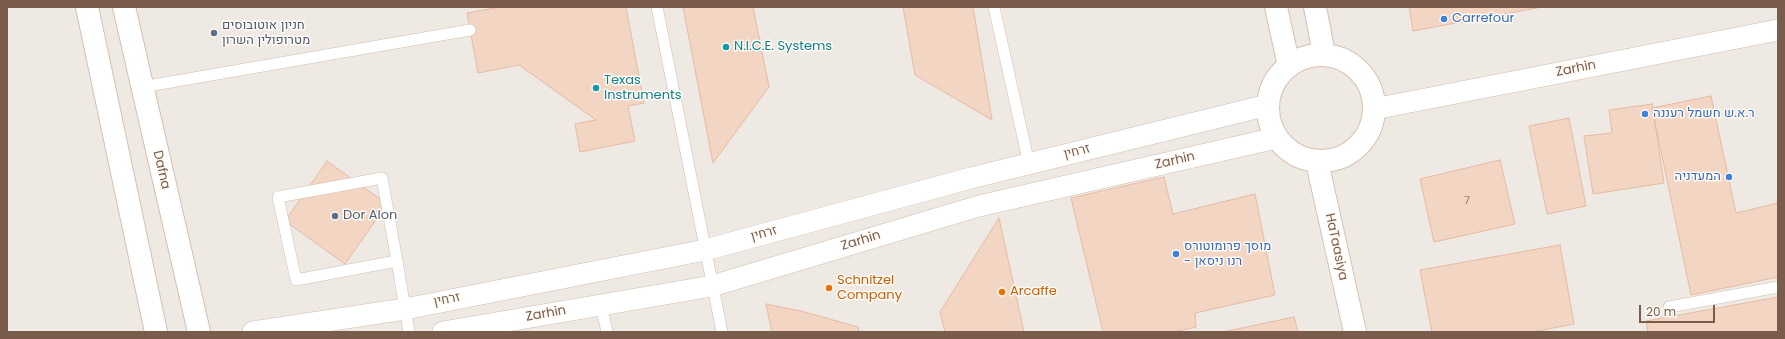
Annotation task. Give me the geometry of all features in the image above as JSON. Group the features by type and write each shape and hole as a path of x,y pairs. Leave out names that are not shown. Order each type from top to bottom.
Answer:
{"street":[{"path":"87,7 156,332"},
{"name":"Dafna","path":"124,7 199,332"},
{"path":"1276,7 1289,66"},
{"path":"1316,7 1324,54"},
{"name":"Zarhin","path":"1374,109 1778,30"},
{"path":"1324,54 1347,61 1364,77 1373,95 1374,109 1372,124 1362,143 1345,156 1336,160 1317,162 1292,154 1276,138 1270,122 1268,105 1274,82 1289,66 1301,58 1324,54"},
{"name":"זרחין","path":"253,332 405,309 705,250 1029,164 1268,105"},
{"name":"Zarhin","path":"443,332 712,286 979,206 1276,138"},
{"name":"HaTaasiya","path":"1317,162 1354,332"}],"lane":[{"path":"657,7 722,332"},
{"path":"994,7 1029,164"},
{"path":"142,87 470,30"},
{"path":"397,262 296,280 278,197 382,178 397,262 409,332"},
{"path":"1669,307 1778,287"},
{"path":"601,304 606,332"}],"shaded area":[{"path":"7,7 1778,7 1778,332 7,332"}],"building":[{"name":"Texas Instruments","path":"501,7 626,7 644,103 628,106 635,141 580,152 575,124 596,120 519,65 478,73 467,13"},
{"name":"N.I.C.E. Systems","path":"683,7 753,7 769,87 713,163"},
{"path":"903,7 973,7 992,120 915,75"},
{"name":"Carrefour","path":"1409,7 1542,7 1413,31"},
{"path":"1711,96 1736,213 1778,203 1778,277 1691,295 1652,108"},
{"path":"1652,104 1664,183 1593,194 1584,136 1612,133 1609,110"},
{"path":"1569,118 1586,206 1547,214 1529,126"},
{"path":"1500,160 1515,224 1434,242 1420,179"},
{"path":"327,161 387,204 345,264 285,221"},
{"name":"מוסך פרומוטורס - רנו ניסאן","path":"1164,177 1173,214 1255,194 1275,295 1195,313 1196,327 1173,332 1103,332 1071,198"},
{"path":"999,218 1024,332 945,332 940,312"},
{"path":"1560,245 1574,324 1532,332 1432,332 1420,270"},
{"path":"1778,297 1778,332 1648,332 1646,321"},
{"path":"766,304 801,311 858,327 859,332 772,332"},
{"path":"1294,317 1298,332 1223,332"}],"place":[{"name":"Carrefour","path":"1444,19"},
{"name":"חניון אוטובוסים מטרופולין השרון","path":"214,33"},
{"name":"N.I.C.E. Systems","path":"726,47"},
{"name":"Texas Instruments","path":"596,88"},
{"name":"ר.א.ש חשמל רעננה","path":"1645,114"},
{"name":"המעדניה","path":"1729,177"},
{"name":"Dor Alon","path":"335,216"},
{"name":"מוסך פרומוטורס - רנו ניסאן","path":"1176,254"},
{"name":"Schnitzel Company","path":"829,288"},
{"name":"Arcaffe","path":"1002,292"}]}
